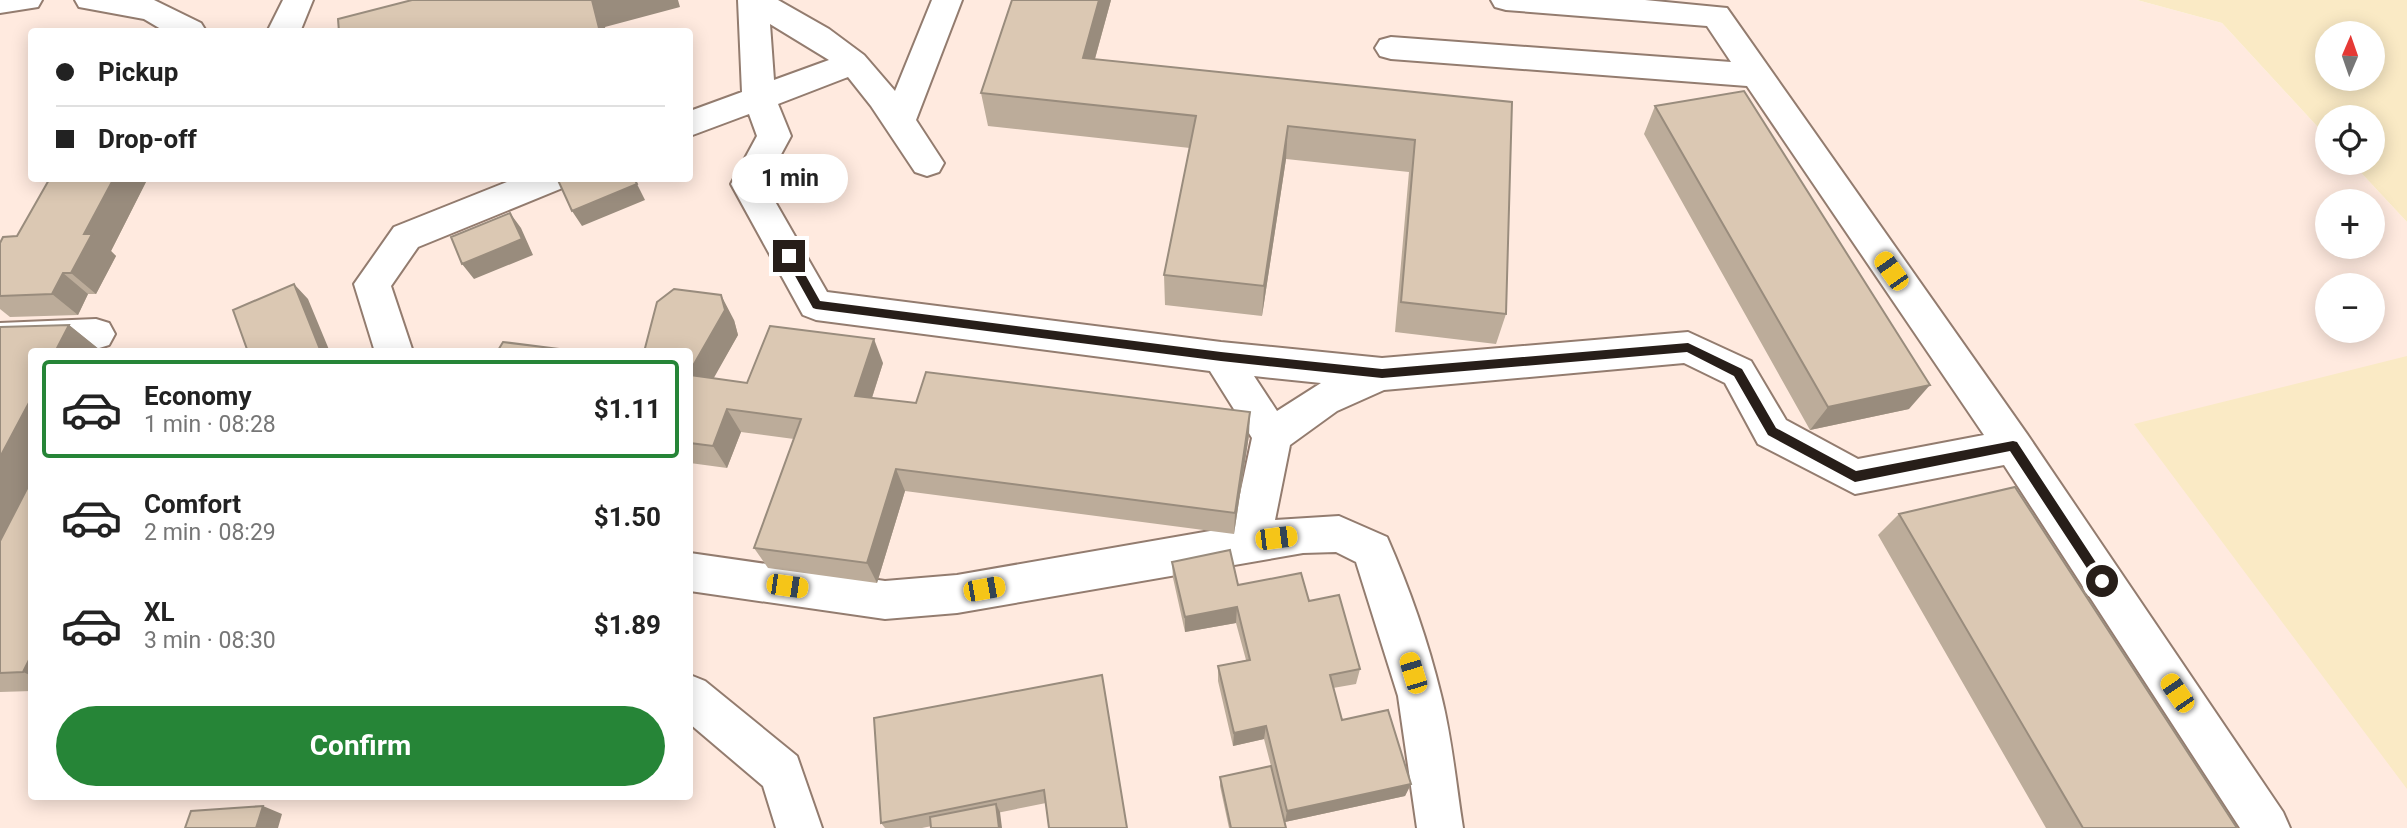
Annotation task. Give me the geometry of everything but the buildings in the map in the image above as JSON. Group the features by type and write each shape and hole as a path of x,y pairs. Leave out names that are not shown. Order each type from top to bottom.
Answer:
{"street":[{"path":"0,2 27,0"},
{"path":"90,0 152,10 185,28"},
{"path":"755,0 775,15 827,43 853,63 900,122 927,163"},
{"path":"755,0 759,96 774,136 748,184 816,305 1221,357 1382,374 1688,347 1738,372 1772,432 1855,477 2013,446"},
{"path":"900,122 947,0"},
{"path":"1506,0 1711,8 2013,446 2267,828"},
{"path":"1391,48 1755,75"},
{"path":"693,123 853,63"},
{"path":"393,348 372,284 406,237 543,182"},
{"path":"0,338 96,334"},
{"path":"1221,357 1272,436"},
{"path":"1250,542 1272,436 1323,400 1382,374"},
{"path":"693,572 885,600 957,594 1250,542 1339,534 1372,550 1392,603 1420,696 1440,828"},
{"path":"693,699 781,772 799,828"}],"shaded area":[{"path":"0,0 2137,0 2222,23 2315,124 2315,175 2363,175 2376,189 2315,189 2315,259 2385,259 2385,198 2407,222 2407,828 0,828"},
{"path":"2137,0 2407,0 2407,222 2385,198 2385,189 2376,189 2363,175 2385,175 2385,105 2315,105 2315,124 2222,23"},
{"path":"2407,356 2407,789 2134,424"}],"route":[{"path":"789,256 816,305 1221,357 1382,374 1688,347 1738,372 1772,432 1855,477 2013,446 2102,581"}]}
